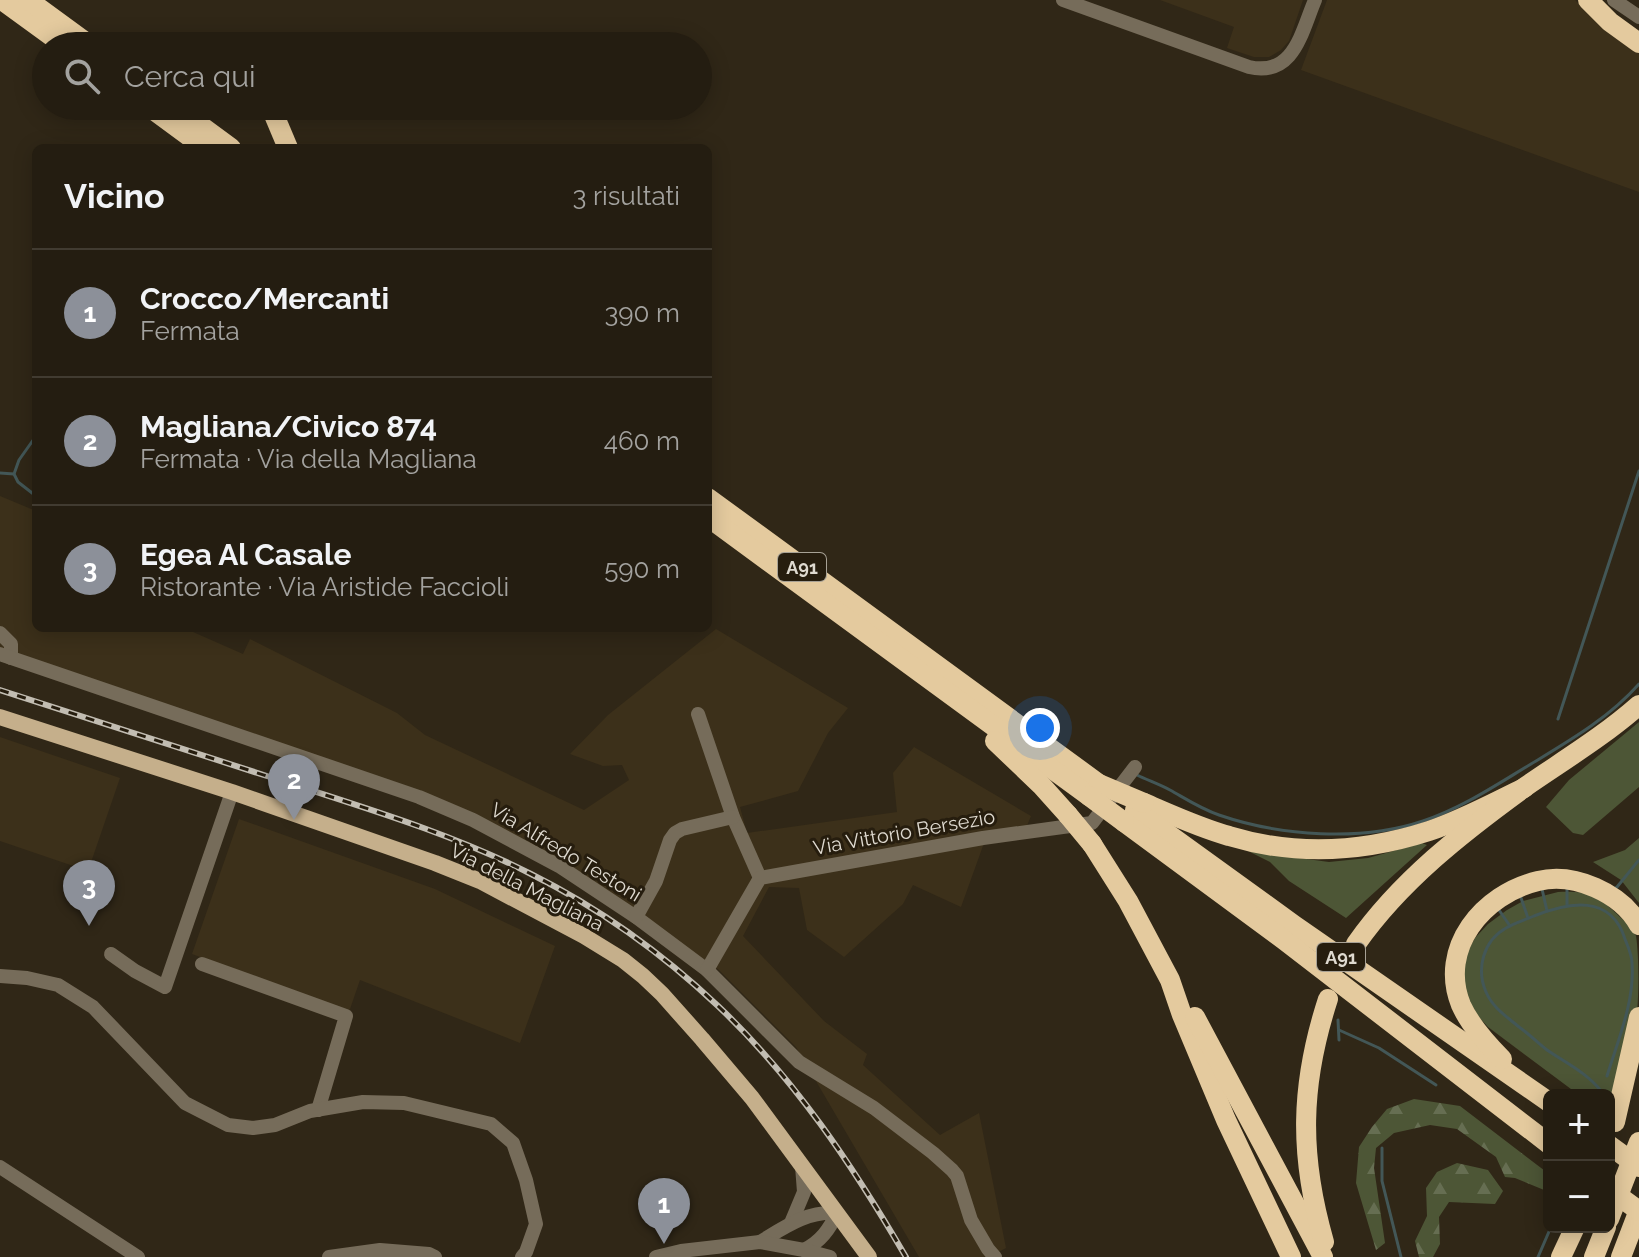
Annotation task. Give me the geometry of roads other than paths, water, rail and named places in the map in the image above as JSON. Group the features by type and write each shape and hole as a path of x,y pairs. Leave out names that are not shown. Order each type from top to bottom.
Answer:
{"highway":[{"path":"2,0 46,32"},
{"path":"28,0 72,32"},
{"path":"1588,0 1610,22 1639,43"},
{"path":"167,120 200,144"},
{"path":"193,120 226,144"},
{"path":"276,120 286,144"},
{"name":"A91","path":"712,501 1094,790"},
{"name":"A91","path":"712,520 893,652 1094,790 1134,812 1543,1098"},
{"path":"893,652 1013,758 1092,844 1203,1032 1323,1257"},
{"path":"1356,944 1406,883 1524,788 1599,737 1639,705"},
{"path":"1134,812 1205,828 1253,843 1293,849 1338,849 1364,847 1428,831 1524,788"},
{"name":"A91","path":"1134,812 1284,940 1543,1139"},
{"path":"1543,1096 1491,1048 1466,1013 1457,993 1455,976 1455,959 1461,942 1477,917 1498,899 1522,886 1545,880 1571,882 1601,890 1621,903 1639,925"},
{"path":"1170,980 1226,1120 1291,1257"},
{"path":"1328,999 1314,1048 1306,1099 1305,1132 1312,1193 1330,1257"},
{"path":"1615,1117 1639,1017"},
{"path":"1615,1121 1639,1050"},
{"path":"1615,1204 1639,1142"},
{"path":"1615,1149 1639,1167"},
{"path":"1615,1193 1639,1211 1621,1257"},
{"path":"1561,1257 1572,1233"},
{"path":"1594,1257 1604,1233"}],"main road":[{"name":"Via della Magliana","path":"0,717 232,792 480,881 623,960 662,994 752,1098 869,1257"}],"street":[{"path":"1063,0 1262,69 1277,66 1291,55 1315,0"},
{"path":"1614,0 1639,17"},
{"path":"0,633 11,644 6,656"},
{"name":"Via Alfredo Testoni","path":"6,656 419,797 473,820 559,866 636,917 707,970 799,1062 874,1108 952,1170 957,1176 971,1220 995,1257"},
{"path":"698,714 733,817 760,878 707,970"},
{"name":"Via Vittorio Bersezio","path":"760,878 983,838 1092,823 1135,767"},
{"path":"111,954 165,987 232,792"},
{"path":"636,917 656,881 675,833 733,817"},
{"path":"202,964 346,1016 318,1110"},
{"path":"0,976 58,985 93,1007 185,1103 228,1125 253,1128 275,1125 310,1111 363,1102 404,1103 491,1124 513,1143 526,1180 536,1224 522,1257"},
{"path":"791,1223 804,1192 802,1166"},
{"path":"0,1167 138,1257"},
{"path":"760,1242 812,1214 837,1213 817,1243 804,1250"},
{"path":"812,1214 825,1234"},
{"path":"656,1257 760,1242 830,1257"},
{"path":"329,1257 380,1250 435,1257"}],"waterway":[{"path":"32,442 19,460 14,474 18,482 32,493"},
{"path":"1558,719 1639,471"},
{"path":"0,473 14,474"},
{"path":"1137,775 1212,813 1268,828 1321,834 1399,828 1437,816 1492,788 1588,728 1615,708 1639,684"},
{"path":"1613,890 1639,860"},
{"path":"1542,889 1547,911"},
{"path":"1567,889 1567,905"},
{"path":"1520,895 1528,918"},
{"path":"1599,1089 1583,1074 1547,1050 1489,998 1483,983 1484,956 1492,940 1509,926 1574,905 1599,908 1610,914 1619,925 1631,954 1631,992 1607,1076"},
{"path":"1499,910 1510,926"},
{"path":"1338,1020 1339,1040"},
{"path":"1339,1030 1379,1048 1436,1085"},
{"path":"1382,1148 1382,1181 1401,1257"},
{"path":"1538,1257 1548,1233"}],"railway":[{"path":"0,690 436,832 500,859 581,902 675,968 746,1034 797,1094 844,1157 906,1257"}],"place":[{"name":"Magliana/Civico 874","path":"294,820"},
{"name":"Egea Al Casale","path":"89,926"},
{"name":"Crocco/Mercanti","path":"664,1244"}]}
